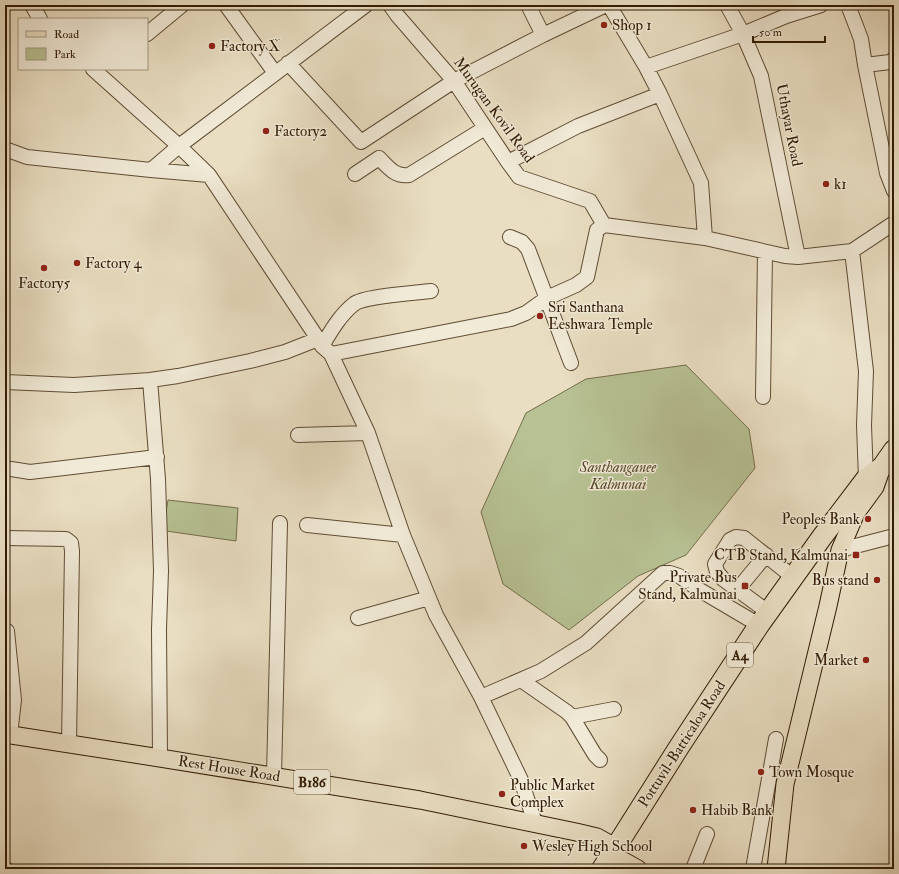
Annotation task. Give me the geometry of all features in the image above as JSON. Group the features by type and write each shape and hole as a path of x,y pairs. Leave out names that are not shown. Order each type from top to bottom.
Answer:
{"highway":[{"name":"Pottuvil-Batticaloa Road","path":"609,857 683,741 764,619 866,478 882,467 894,450"}],"main road":[{"path":"776,869 786,784 840,550 856,513 874,487 882,467"},
{"path":"822,537 840,550"},
{"name":"Rest House Road","path":"7,735 420,800 535,823 597,837 609,857 638,869"}],"street":[{"path":"32,5 39,18"},
{"path":"148,33 182,5"},
{"path":"226,5 275,73"},
{"path":"151,170 179,146 366,5"},
{"name":"Murugan Kovil Road","path":"390,5 454,81 519,177 590,201 604,225"},
{"path":"528,5 543,35"},
{"path":"288,63 362,142 454,81 543,35 608,5 646,67 701,183 705,238"},
{"name":"Uthayar Road","path":"727,5 743,34 761,76 798,258"},
{"path":"646,67 743,34 786,16 821,5"},
{"path":"848,5 862,39 865,65 887,173 894,191"},
{"path":"865,65 890,62 894,59"},
{"path":"99,71 209,175 324,346 368,433 403,535 436,615 480,697 521,780 535,823"},
{"path":"508,162 578,126 660,94"},
{"path":"355,174 379,158 393,172 402,176 409,175 485,128"},
{"path":"5,149 26,157 209,175"},
{"path":"5,382 74,385 150,380 178,376 285,352 511,319 526,313 547,298 576,285 587,277 597,230 604,225 705,238 798,258 852,251 894,223"},
{"path":"510,237 522,242 528,249 571,364"},
{"path":"852,251 866,371 864,425 866,478"},
{"path":"763,397 765,252"},
{"path":"324,346 338,320 355,303 372,298 431,291"},
{"path":"150,380 158,479 161,571 159,629 160,758"},
{"path":"298,435 368,433"},
{"path":"5,468 30,472 156,457"},
{"path":"274,776 280,523"},
{"path":"307,525 403,535"},
{"path":"840,550 894,536"},
{"path":"764,619 738,589 723,579 717,572 715,564 730,540 736,537 744,538 794,577"},
{"path":"5,538 66,539 71,542 69,744"},
{"path":"738,589 766,555"},
{"path":"480,697 541,671 586,643 663,573 670,573 679,576 698,589 764,619"},
{"path":"358,618 429,598"},
{"path":"7,631 14,700 7,735"},
{"path":"521,680 572,717 595,755 600,760"},
{"path":"572,717 614,709"},
{"path":"753,869 776,739"},
{"path":"696,868 707,834"}],"green space":[{"name":"Santhanganee Kalmunai","path":"686,365 749,429 755,468 686,555 638,576 569,630 503,584 481,512 526,413 586,379"},
{"path":"168,500 238,508 236,541 166,531 166,512"}],"place":[{"name":"Shop 1","path":"604,25"},
{"name":"Factory X","path":"212,46"},
{"name":"Factory2","path":"266,131"},
{"name":"k1","path":"826,184"},
{"name":"Factory 4","path":"77,263"},
{"name":"Factory5","path":"44,268"},
{"name":"Sri Santhana Eeshwara Temple","path":"540,316"},
{"name":"Peoples Bank","path":"868,519"},
{"name":"CTB Stand, Kalmunai","path":"856,555"},
{"name":"Bus stand","path":"877,580"},
{"name":"Private Bus Stand, Kalmunai","path":"745,586"},
{"name":"Market","path":"866,660"},
{"name":"Town Mosque","path":"761,772"},
{"name":"Public Market Complex","path":"502,794"},
{"name":"Habib Bank","path":"693,810"},
{"name":"Wesley High School","path":"524,846"}]}
